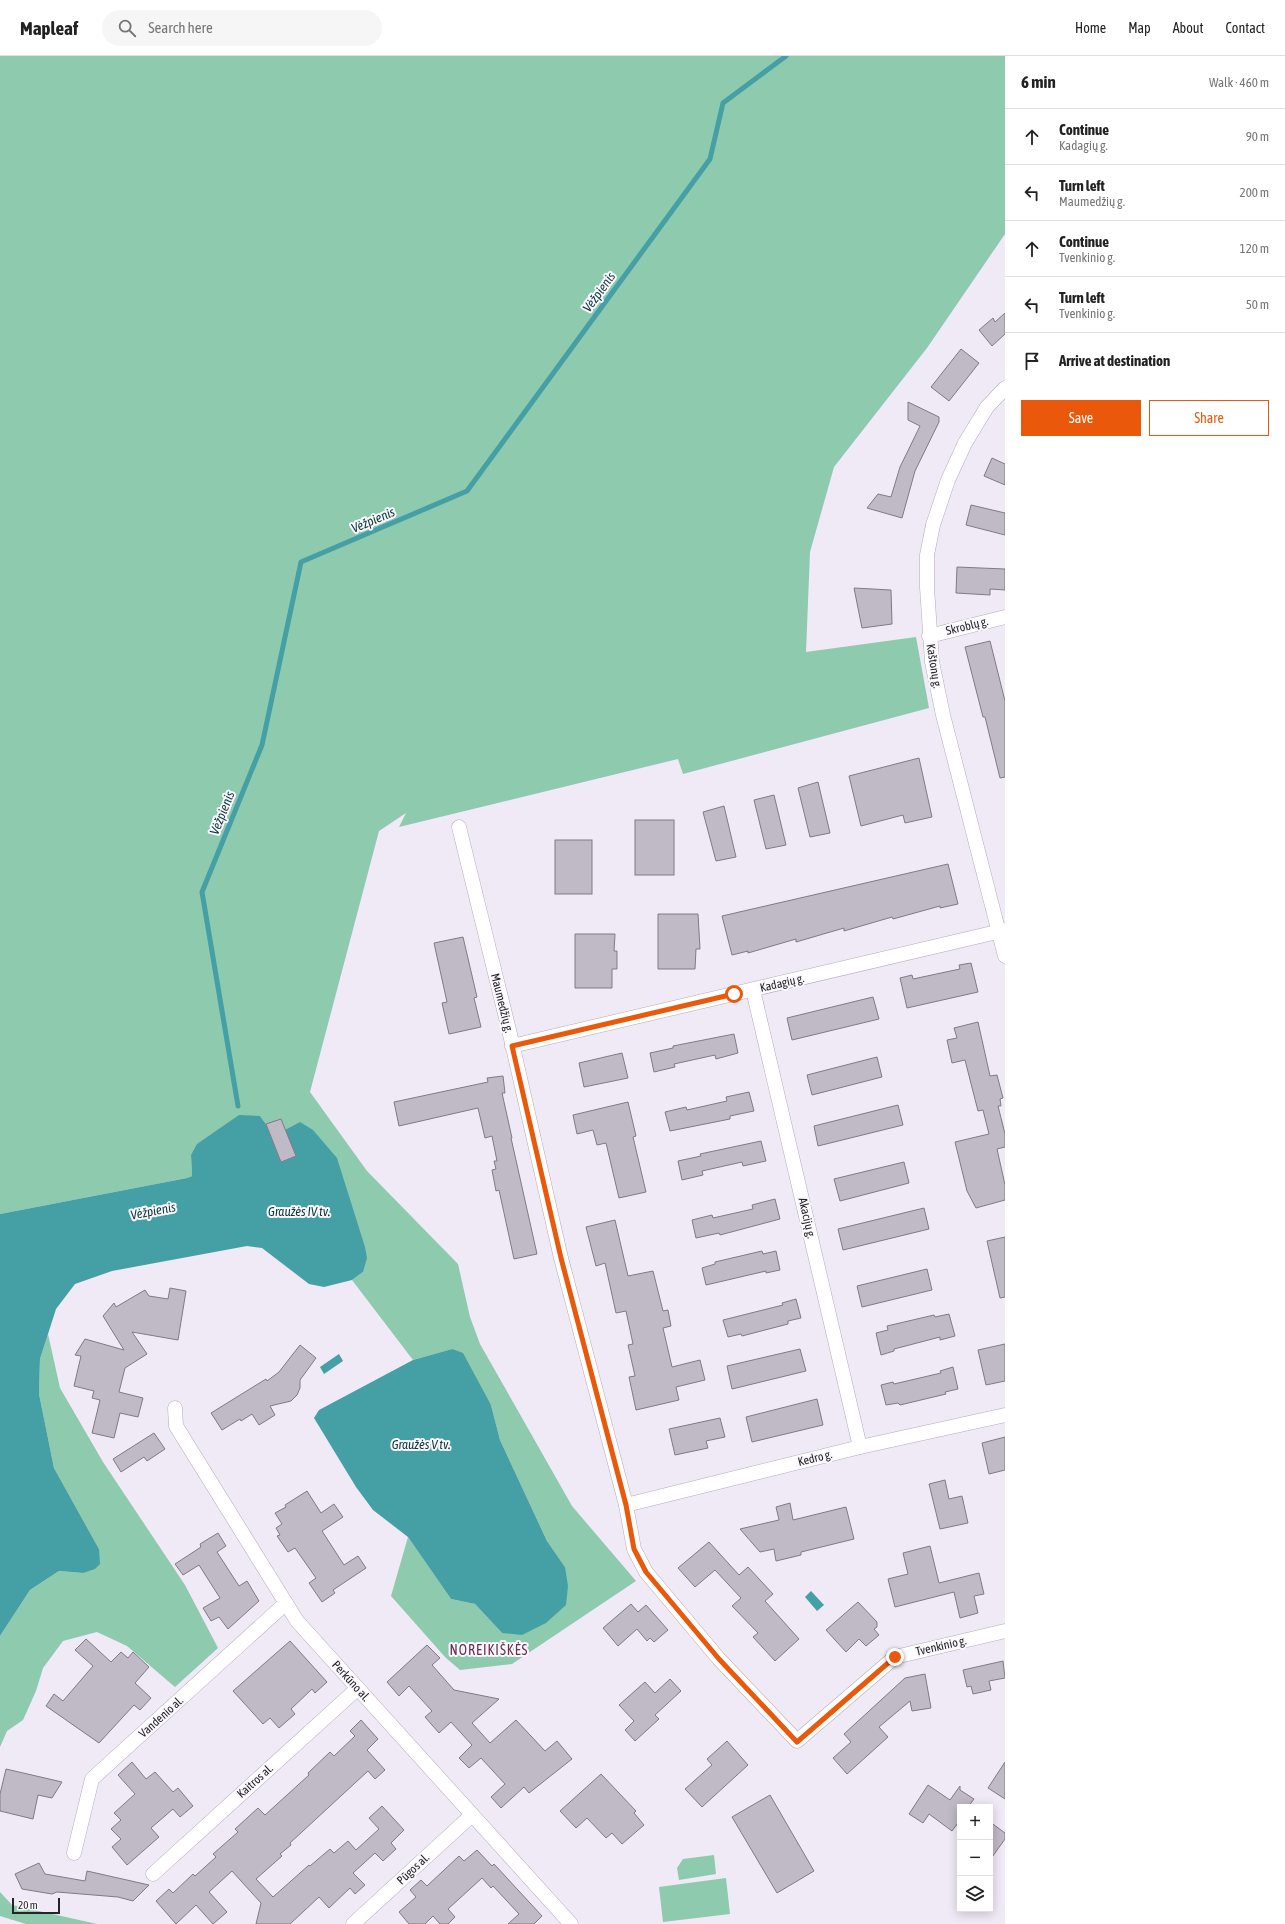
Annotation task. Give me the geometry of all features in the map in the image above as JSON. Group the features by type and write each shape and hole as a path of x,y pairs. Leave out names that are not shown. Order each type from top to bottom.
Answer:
{"street":[{"name":"Kaštonų g.","path":"1005,388 987,407 965,443 948,480 933,525 927,555 929,636 932,662 943,715 1002,930 1005,956"},
{"name":"Skroblų g.","path":"929,636 1005,617"},
{"name":"Maumedžių g.","path":"459,826 561,1258 626,1505"},
{"name":"Kadagių g.","path":"512,1046 1002,930"},
{"name":"Akacijų g.","path":"753,990 860,1447"},
{"name":"Perkūno al.","path":"175,1408 176,1426 297,1621 571,1924"},
{"name":"Kedro g.","path":"626,1505 860,1447 1005,1415"},
{"name":"Tvenkinio g.","path":"626,1505 634,1549 646,1572 719,1659 797,1742 895,1657 1005,1631"},
{"name":"Vandenio al.","path":"74,1853 92,1779 286,1603"},
{"name":"Kaitros al.","path":"153,1874 358,1688"},
{"name":"Pūgos al.","path":"353,1924 472,1815"}],"green space":[{"path":"0,56 1005,56 1005,234 927,348 834,467 810,552 806,652 916,637 929,708 683,774 678,759 399,827 406,813 379,831 310,1092 367,1171 458,1264 470,1317 480,1344 572,1506 636,1581 512,1664 460,1670 445,1657 391,1596 408,1537 451,1599 475,1604 502,1633 565,1567 547,1541 500,1440 491,1405 452,1349 413,1360 352,1280 363,1272 296,1156 281,1162 266,1124 260,1116 191,1155 192,1176 187,1178 0,1214"},
{"path":"48,1334 60,1388 103,1462 185,1585 218,1648 175,1687 127,1646 97,1632 63,1641 43,1668 36,1691 23,1720 7,1731 0,1747 0,1636 30,1590 59,1571 83,1573 99,1549 54,1468 39,1394 40,1359"},
{"path":"714,1855 716,1874 679,1880 677,1868 683,1859"},
{"path":"726,1878 730,1914 663,1922 659,1887"},
{"path":"0,1892 12,1905 97,1924 26,1924 0,1916"}],"water":[{"name":"Graužės IV tv.","path":"239,1115 260,1116 266,1124 281,1162 296,1156 285,1130 300,1122 313,1130 337,1158 365,1247 367,1258 363,1272 352,1280 324,1287 309,1284 262,1248 247,1246 112,1271 75,1284 56,1309 40,1359 39,1394 54,1468 99,1549 100,1564 95,1569 83,1573 59,1571 30,1590 0,1636 0,1214 192,1176 191,1155 197,1144"},
{"name":"Graužės V tv.","path":"452,1349 463,1353 491,1405 500,1440 547,1541 565,1567 568,1586 566,1605 546,1623 522,1635 502,1633 475,1604 451,1599 408,1537 373,1510 356,1487 314,1418 319,1410 413,1360"},
{"path":"339,1354 343,1361 324,1374 320,1367"},
{"path":"811,1591 824,1605 817,1611 805,1597"}],"building":[{"path":"1005,313 1005,334 992,346 979,330 993,318 995,322"},
{"path":"961,349 979,363 949,401 931,387"},
{"path":"908,402 939,417 939,422 915,471 902,518 867,508 878,494 891,497 900,467 920,426 908,420"},
{"path":"992,458 1005,464 1005,485 984,476"},
{"path":"971,505 1005,513 1005,535 966,525"},
{"path":"957,567 1005,569 1005,590 990,589 990,595 956,593"},
{"path":"854,588 891,590 892,624 862,628"},
{"path":"990,641 1005,701 1005,777 1000,778 985,717 983,717 965,647"},
{"path":"919,758 932,817 905,823 903,815 861,826 849,776"},
{"path":"818,782 830,833 810,837 798,788"},
{"path":"774,795 786,845 766,849 754,800"},
{"path":"724,806 736,857 716,861 703,812"},
{"path":"635,820 674,820 674,875 635,875"},
{"path":"555,840 592,840 592,894 555,894"},
{"path":"948,864 958,904 940,908 940,906 893,919 892,917 844,931 844,928 796,942 796,939 748,953 748,951 732,955 722,916"},
{"path":"658,914 698,914 700,949 696,949 695,969 658,969"},
{"path":"575,934 615,934 614,951 617,951 617,969 612,969 612,988 575,988"},
{"path":"463,937 477,997 474,998 481,1027 449,1034 442,1003 447,1002 434,943"},
{"path":"971,963 978,992 907,1008 900,978 912,975 913,979 960,969 959,965"},
{"path":"873,997 879,1019 792,1040 787,1018"},
{"path":"978,1022 990,1076 997,1075 1003,1098 1000,1099 1001,1106 998,1106 1005,1134 1005,1147 997,1149 1005,1185 1005,1200 976,1208 967,1191 955,1142 989,1134 983,1110 978,1111 965,1060 952,1063 947,1040 957,1038 954,1028"},
{"path":"734,1034 738,1053 716,1059 715,1055 674,1064 675,1067 654,1072 650,1053 673,1048 673,1046"},
{"path":"622,1053 628,1078 584,1087 579,1063"},
{"path":"877,1057 882,1077 812,1095 807,1075"},
{"path":"503,1076 505,1093 502,1093 537,1254 514,1259 499,1190 496,1191 492,1170 496,1169 494,1161 497,1161 492,1136 485,1138 478,1108 399,1126 394,1102 488,1082 487,1078"},
{"path":"749,1092 754,1111 730,1116 730,1119 670,1131 665,1112 686,1107 687,1110 727,1101 726,1097"},
{"path":"628,1102 636,1136 633,1137 646,1192 619,1198 606,1143 597,1145 593,1130 577,1134 573,1115"},
{"path":"898,1105 903,1125 818,1146 814,1126"},
{"path":"281,1119 296,1156 281,1162 266,1124"},
{"path":"761,1141 766,1161 743,1166 742,1162 702,1171 703,1175 682,1180 678,1161 701,1156 700,1154"},
{"path":"904,1162 909,1183 840,1201 834,1179"},
{"path":"775,1199 780,1219 720,1235 719,1233 696,1238 692,1220 712,1215 713,1218 753,1209 752,1205"},
{"path":"924,1208 929,1229 843,1250 838,1229"},
{"path":"615,1220 628,1276 653,1271 663,1311 668,1310 671,1326 663,1328 672,1367 700,1360 705,1380 676,1387 679,1400 636,1410 629,1377 635,1376 628,1345 633,1344 626,1311 616,1313 605,1263 596,1266 586,1227"},
{"path":"1005,1237 1005,1297 1000,1298 987,1241"},
{"path":"762,1251 763,1254 776,1251 780,1270 766,1273 766,1271 706,1285 702,1268 715,1264 715,1262"},
{"path":"927,1269 932,1290 862,1307 857,1286"},
{"path":"170,1288 186,1291 178,1340 132,1332 147,1354 125,1368 119,1392 143,1398 138,1417 120,1413 114,1438 92,1433 100,1400 92,1398 94,1391 74,1386 81,1356 75,1355 85,1339 124,1350 103,1316 114,1303 116,1307 145,1290 149,1296 168,1299"},
{"path":"796,1299 801,1318 788,1321 788,1324 742,1336 741,1334 728,1337 723,1320 783,1305 782,1303"},
{"path":"949,1314 955,1336 940,1340 940,1337 894,1349 894,1351 881,1355 876,1333 888,1330 887,1326 934,1315 935,1317"},
{"path":"1005,1344 1005,1381 986,1385 978,1350"},
{"path":"300,1345 316,1358 300,1380 300,1388 297,1395 291,1401 270,1406 275,1415 259,1425 252,1414 241,1421 240,1419 222,1430 211,1413 266,1379 267,1381 279,1372"},
{"path":"800,1349 806,1371 732,1389 727,1366"},
{"path":"953,1367 958,1389 945,1392 946,1394 900,1405 898,1403 886,1405 881,1385 893,1382 894,1384 941,1373 940,1371"},
{"path":"817,1399 823,1425 752,1442 746,1417"},
{"path":"720,1418 725,1437 706,1441 708,1448 675,1455 669,1429"},
{"path":"154,1433 165,1449 147,1461 144,1457 121,1472 113,1459"},
{"path":"1005,1437 1005,1470 989,1474 982,1443"},
{"path":"945,1480 949,1499 962,1496 968,1523 940,1529 929,1484"},
{"path":"307,1491 321,1513 334,1504 343,1517 322,1531 344,1565 358,1556 366,1568 333,1590 335,1593 322,1602 309,1583 316,1578 295,1548 288,1552 277,1536 280,1535 276,1528 282,1524 275,1513 286,1507 285,1505"},
{"path":"790,1503 793,1520 846,1507 854,1539 801,1552 801,1555 776,1561 774,1549 760,1552 740,1529 779,1520 776,1507"},
{"path":"218,1533 226,1546 217,1552 239,1586 247,1581 259,1601 228,1629 219,1617 211,1621 203,1608 220,1598 199,1565 183,1575 175,1564 201,1547 200,1544"},
{"path":"709,1542 739,1575 748,1567 773,1594 765,1601 799,1639 775,1661 753,1637 758,1633 732,1606 741,1598 715,1570 695,1587 678,1568"},
{"path":"930,1546 939,1583 979,1573 984,1594 974,1596 978,1613 960,1618 954,1592 895,1607 888,1579 908,1574 903,1553"},
{"path":"858,1602 877,1622 877,1627 874,1629 879,1635 866,1646 859,1639 846,1652 826,1630"},
{"path":"631,1604 638,1612 646,1605 668,1630 654,1642 650,1638 647,1641 637,1629 618,1646 603,1628"},
{"path":"86,1639 111,1662 121,1652 128,1658 133,1652 149,1667 135,1683 151,1698 140,1710 134,1705 99,1743 46,1706 54,1694 63,1701 93,1666 75,1650"},
{"path":"290,1641 327,1682 315,1693 312,1689 291,1709 295,1714 279,1728 270,1718 263,1724 233,1691"},
{"path":"427,1645 440,1658 432,1665 454,1690 499,1699 472,1723 490,1743 516,1720 545,1751 557,1741 572,1759 529,1793 524,1787 501,1808 491,1797 505,1784 481,1758 469,1768 459,1758 472,1745 451,1722 439,1733 425,1717 432,1711 409,1686 399,1696 387,1682"},
{"path":"1003,1661 1005,1678 989,1681 991,1690 973,1694 971,1686 967,1687 963,1670"},
{"path":"925,1674 931,1708 912,1711 910,1701 879,1727 888,1737 847,1774 833,1758 851,1742 844,1734 905,1678"},
{"path":"670,1679 681,1691 655,1715 659,1719 635,1741 625,1730 634,1721 619,1705 645,1682 655,1693"},
{"path":"361,1720 378,1739 367,1750 385,1770 375,1779 368,1771 290,1843 291,1845 280,1854 282,1856 256,1879 273,1897 309,1865 310,1866 330,1849 334,1853 348,1841 356,1850 379,1829 369,1818 382,1806 404,1830 391,1843 396,1849 383,1861 375,1853 353,1873 365,1885 355,1894 350,1888 329,1908 319,1897 290,1924 256,1924 261,1903 232,1871 209,1892 227,1912 213,1924 196,1905 176,1924 156,1901 169,1889 173,1893 193,1874 195,1876 216,1857 213,1854 238,1832 235,1829 258,1808 265,1815 309,1775 308,1773 330,1752 334,1756 355,1736 350,1731"},
{"path":"727,1741 748,1765 702,1807 685,1789 712,1765 707,1759"},
{"path":"132,1762 146,1779 155,1772 173,1792 178,1788 193,1806 180,1817 173,1809 151,1828 159,1837 127,1865 112,1847 121,1839 111,1829 121,1820 114,1813 135,1794 118,1775"},
{"path":"1005,1762 1005,1799 988,1788"},
{"path":"6,1769 62,1782 52,1798 38,1795 33,1819 0,1811 0,1794"},
{"path":"601,1774 636,1811 634,1813 644,1825 622,1844 612,1833 606,1838 587,1818 576,1828 560,1811"},
{"path":"928,1785 950,1800 960,1786 960,1790 974,1799 970,1804 957,1804 957,1824 952,1831 929,1814 923,1823 909,1814"},
{"path":"770,1795 814,1871 777,1893 732,1817"},
{"path":"993,1824 1005,1833 1005,1839 993,1856"},
{"path":"477,1850 492,1866 494,1864 542,1916 534,1924 508,1924 519,1914 493,1886 491,1888 482,1878 448,1909 455,1917 448,1924 440,1924 433,1916 425,1924 409,1924 399,1912 416,1897 410,1890 421,1880 427,1886 459,1856 464,1861"},
{"path":"39,1863 45,1874 85,1881 87,1871 149,1885 133,1901 118,1897 57,1892 52,1894 22,1889 15,1874"}],"waterway":[{"name":"Vėžpienis","path":"238,1106 202,892 262,745 301,562 467,491 710,159 723,103 786,56"}],"district":[{"name":"NOREIKIŠKĖS","path":"489,1650"}],"route":[{"path":"734,994 512,1046 561,1258 626,1505 634,1549 646,1572 719,1659 797,1742 895,1657"}]}
